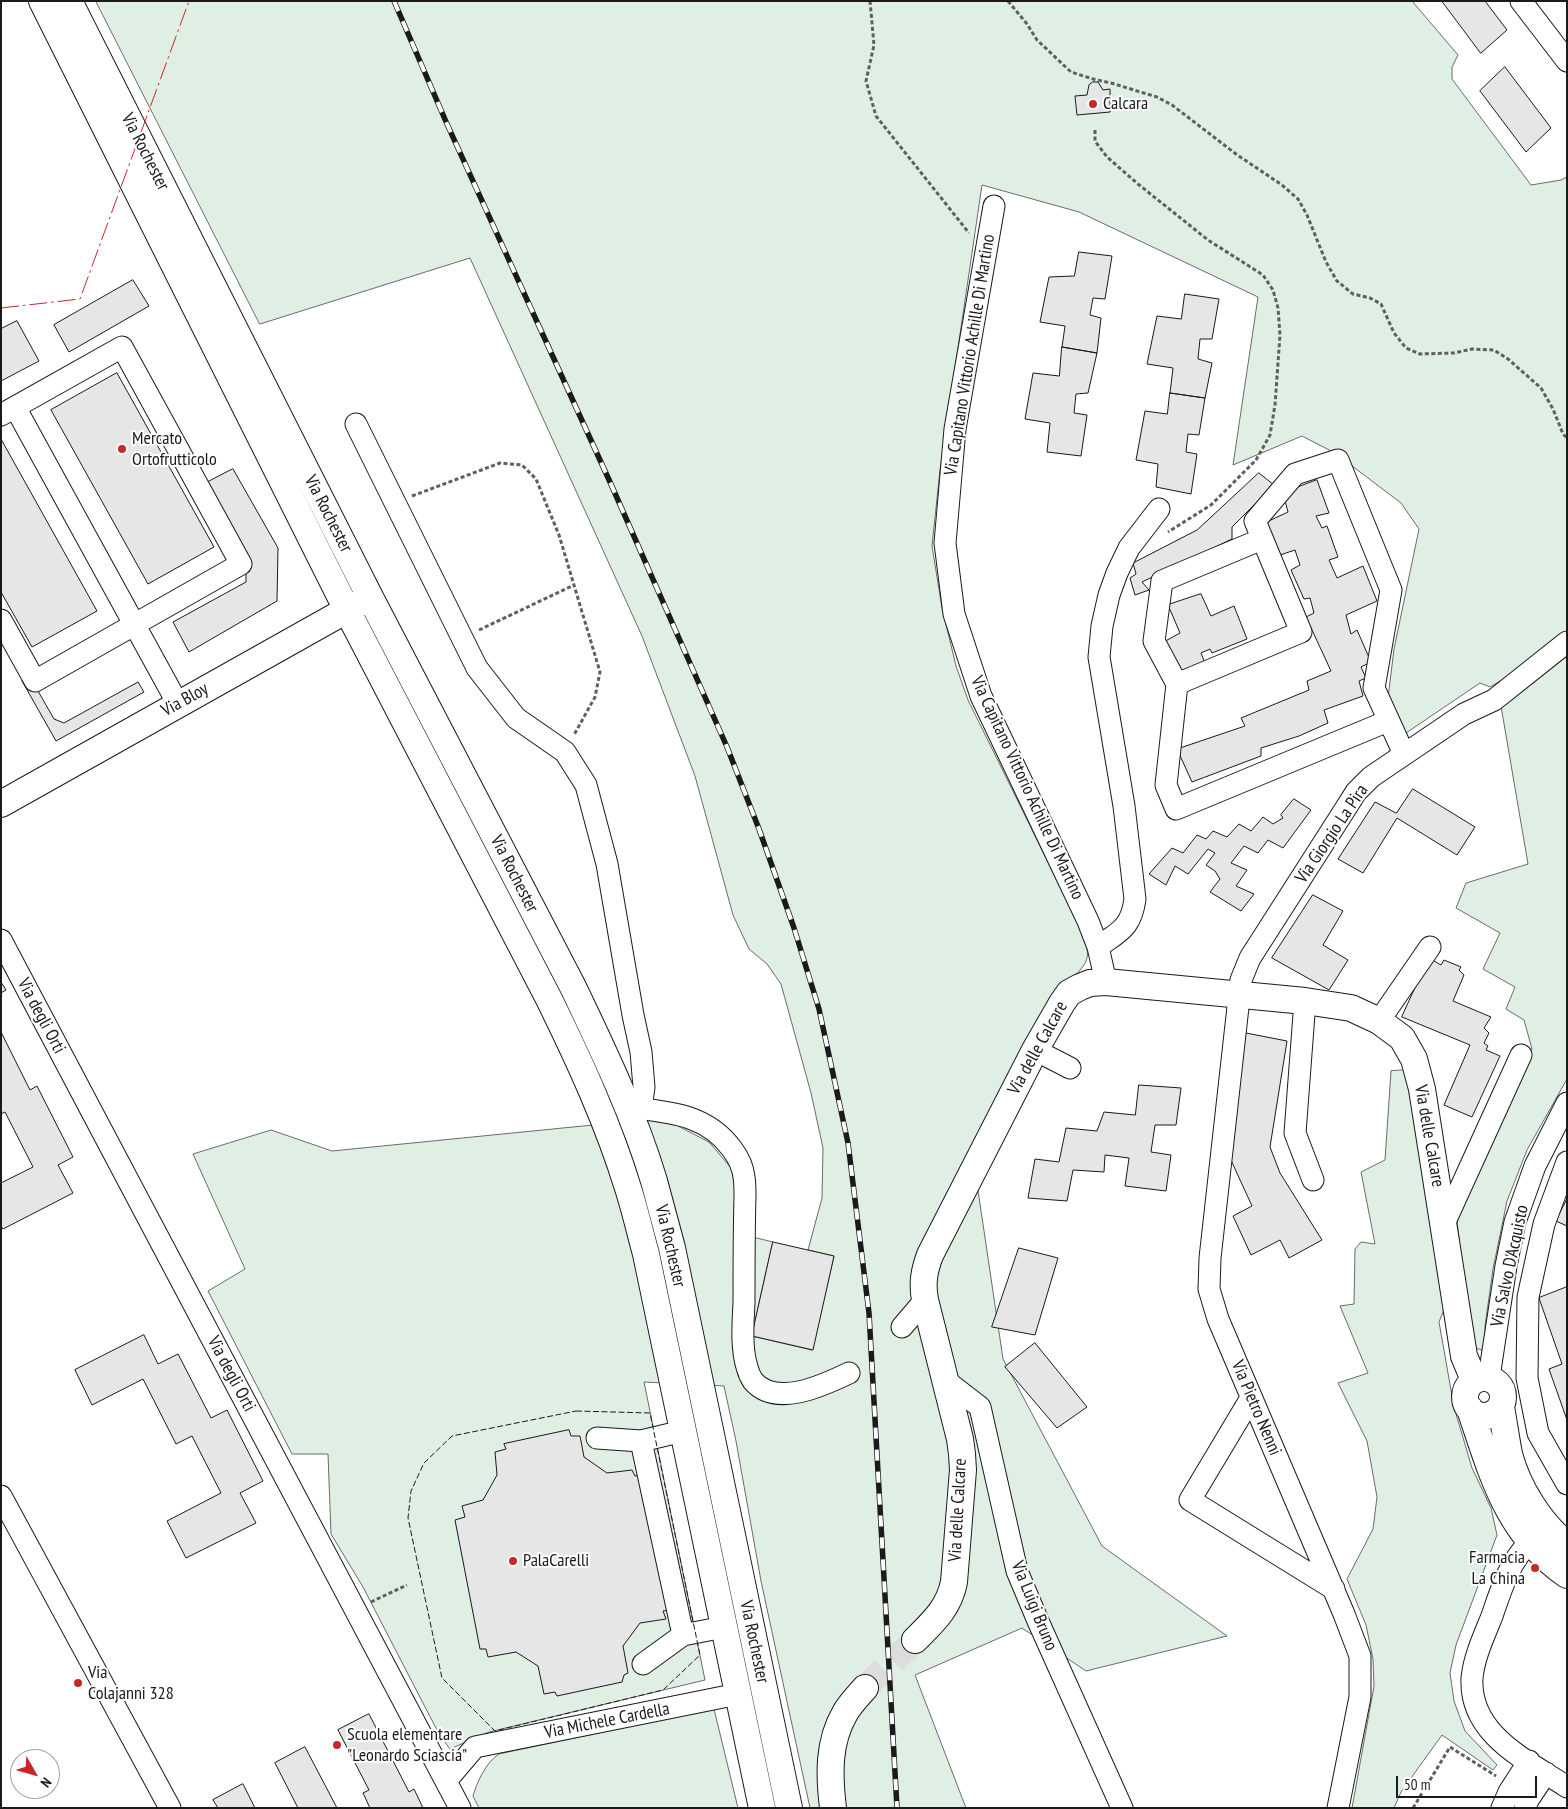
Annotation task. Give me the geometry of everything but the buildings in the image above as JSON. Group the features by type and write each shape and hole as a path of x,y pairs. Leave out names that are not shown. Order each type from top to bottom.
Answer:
{"main road":[{"name":"Via Rochester","path":"42,1 347,610 549,999 572,1045 610,1136 628,1188 646,1254 762,1808"},
{"name":"Via Rochester","path":"69,1 370,597 634,1108 672,1248 789,1808"},
{"name":"Via Bloy","path":"1,804 370,597"},
{"name":"Via delle Calcare","path":"915,1640 944,1610 952,1595 963,1470 960,1440 925,1300 923,1286 924,1271 930,1255 1035,1050 1069,993 1080,987 1090,983 1106,982 1304,1001 1351,1008 1379,1021 1402,1038 1414,1059 1422,1089 1464,1356 1482,1379"},
{"path":"1567,1545 1553,1534 1536,1513 1525,1494 1510,1455 1501,1407 1504,1398 1503,1389 1497,1382 1482,1379 1468,1386 1465,1394 1466,1402 1493,1479 1505,1505 1517,1526 1536,1550 1567,1575"},
{"path":"1470,1410 1474,1414 1486,1416 1492,1415 1501,1407"},
{"path":"833,1808 829,1778 834,1738 846,1712 864,1688"}],"street":[{"path":"1521,1 1567,61"},
{"name":"Via Capitano Vittorio Achille Di Martino","path":"994,206 955,429 946,543 954,614 981,696 1088,922 1098,946 1106,982"},
{"path":"1,620 35,681 134,624 241,564 122,346 8,411 134,624 178,704"},
{"path":"356,424 477,668 516,718 565,752 586,785 607,864 641,1052 644,1087 634,1108 690,1118 709,1126 725,1140 738,1157 744,1175 743,1339 746,1367 753,1381 766,1390 780,1394 802,1392 826,1384 849,1373"},
{"path":"1176,684 1301,632 1255,521 1295,474 1338,460 1391,590 1374,688 1404,754"},
{"path":"1098,946 1126,926 1133,914 1136,899 1124,806 1100,657 1102,626 1109,595 1129,548 1159,509"},
{"path":"1262,539 1162,581 1154,641 1176,684 1166,785 1176,808 1388,721"},
{"name":"Via Giorgio La Pira","path":"1238,995 1241,980 1250,958 1356,792 1371,777 1464,714 1494,700 1567,642"},
{"name":"Via degli Orti","path":"1,940 460,1808"},
{"path":"1379,1021 1430,947"},
{"name":"Via Pietro Nenni","path":"1238,995 1210,1258 1209,1289 1218,1319 1334,1589 1360,1656 1360,1697 1338,1808"},
{"path":"1304,1001 1295,1133 1312,1180"},
{"path":"1035,1050 1070,1068"},
{"path":"1444,1224 1521,1055"},
{"name":"Via Salvo D'Acquisto","path":"1482,1379 1515,1222 1535,1166 1567,1103"},
{"path":"1567,1162 1544,1224 1528,1297 1527,1378 1538,1433 1567,1484"},
{"path":"902,1327 925,1300"},
{"name":"Via Luigi Bruno","path":"945,1380 980,1407 1017,1571 1122,1808"},
{"path":"1251,1398 1190,1500 1334,1589"},
{"path":"597,1438 641,1441 683,1431"},
{"path":"641,1441 683,1635"},
{"path":"1,1496 170,1808"},
{"path":"1530,1542 1515,1559 1506,1577 1477,1656 1472,1678 1474,1699 1481,1720 1494,1735 1529,1762 1567,1786"},
{"path":"643,1664 683,1635 724,1627"},
{"name":"Via Michele Cardella","path":"446,1781 475,1748 738,1694"},
{"path":"1502,1808 1509,1792 1529,1762"},
{"path":"1525,1808 1528,1800 1529,1762"}],"path":[{"path":"870,1 874,45 866,81 876,116 986,253"},
{"path":"1008,1 1027,24 1037,40 1071,72 1111,82 1172,104 1236,154 1282,185 1298,199 1337,282 1353,294 1370,298 1381,304 1394,333 1406,348 1420,354 1454,353 1472,349 1494,350 1508,359 1541,388 1554,409 1563,434 1567,438"},
{"path":"1095,130 1096,141 1106,156 1208,240 1263,275 1272,290 1278,308 1280,335 1275,405 1270,435 1256,460 1211,505 1162,535"},
{"path":"395,502 500,463 522,465 536,479 558,535 600,672 595,698 565,752"},
{"path":"462,638 574,585"},
{"path":"356,1609 407,1585"},
{"path":"1413,1808 1450,1747 1495,1777 1529,1762"}],"green space":[{"path":"96,1 1412,1 1458,55 1452,67 1452,79 1531,185 1561,180 1567,177 1567,633 1510,675 1490,687 1480,683 1406,733 1388,698 1394,649 1419,529 1401,503 1335,453 1302,436 1233,465 1258,297 1079,212 982,185 940,470 932,546 942,608 956,666 968,700 1081,929 1088,953 1085,964 1068,983 972,1150 1003,1359 1102,1546 1227,1636 1086,1671 1022,1628 915,1675 966,1808 810,1808 761,1581 736,1441 724,1386 686,1384 776,1808 773,1808 683,1384 644,1382 705,1680 489,1732 450,1749 439,1734 363,1587 331,1534 328,1454 292,1454 208,1291 245,1269 193,1154 271,1130 332,1151 653,1119 678,1126 709,1142 732,1169 736,1189 736,1233 773,1242 752,1336 812,1350 834,1256 808,1250 822,1198 823,1148 811,1093 781,984 767,964 749,949 733,915 695,776 642,636 470,258 260,324"},
{"path":"1567,653 1567,1079 1527,1150 1507,1201 1493,1269 1485,1326 1485,1342 1482,1350 1475,1348 1470,1334 1457,1221 1532,1049 1524,1020 1506,1009 1515,987 1483,969 1500,933 1456,908 1466,883 1528,864 1501,706"},
{"path":"1409,1070 1445,1307 1439,1322 1454,1407 1472,1468 1491,1508 1497,1535 1456,1645 1450,1673 1454,1701 1465,1731 1497,1765 1493,1770 1442,1735 1401,1792 1394,1808 1352,1808 1374,1686 1373,1659 1366,1625 1347,1579 1373,1529 1377,1497 1367,1441 1338,1383 1368,1373 1340,1306 1354,1304 1355,1249 1361,1242 1375,1244 1361,1172 1385,1160 1391,1071"},
{"path":"714,1709 738,1808 479,1808 473,1796 483,1773 490,1762 499,1754"}],"tunnel":[{"path":"865,1688 915,1640"}],"railway":[{"path":"394,1 447,124 610,482 727,747 759,829 794,928 819,1009 848,1143 869,1313 897,1808"}],"fence":[{"path":"576,1411 650,1413 700,1655 663,1690 495,1731 442,1678 408,1518 411,1491 424,1463 452,1436 576,1411"}],"power":[{"path":"1,308 80,299 189,1"}],"place":[{"name":"Calcara","path":"1093,104"},
{"name":"Mercato Ortofrutticolo","path":"122,449"},
{"name":"PalaCarelli","path":"513,1561"},
{"name":"Farmacia La China","path":"1535,1568"},
{"name":"Via Colajanni 328","path":"78,1683"},
{"name":"Scuola elementare \"Leonardo Sciascia\"","path":"337,1745"}]}
